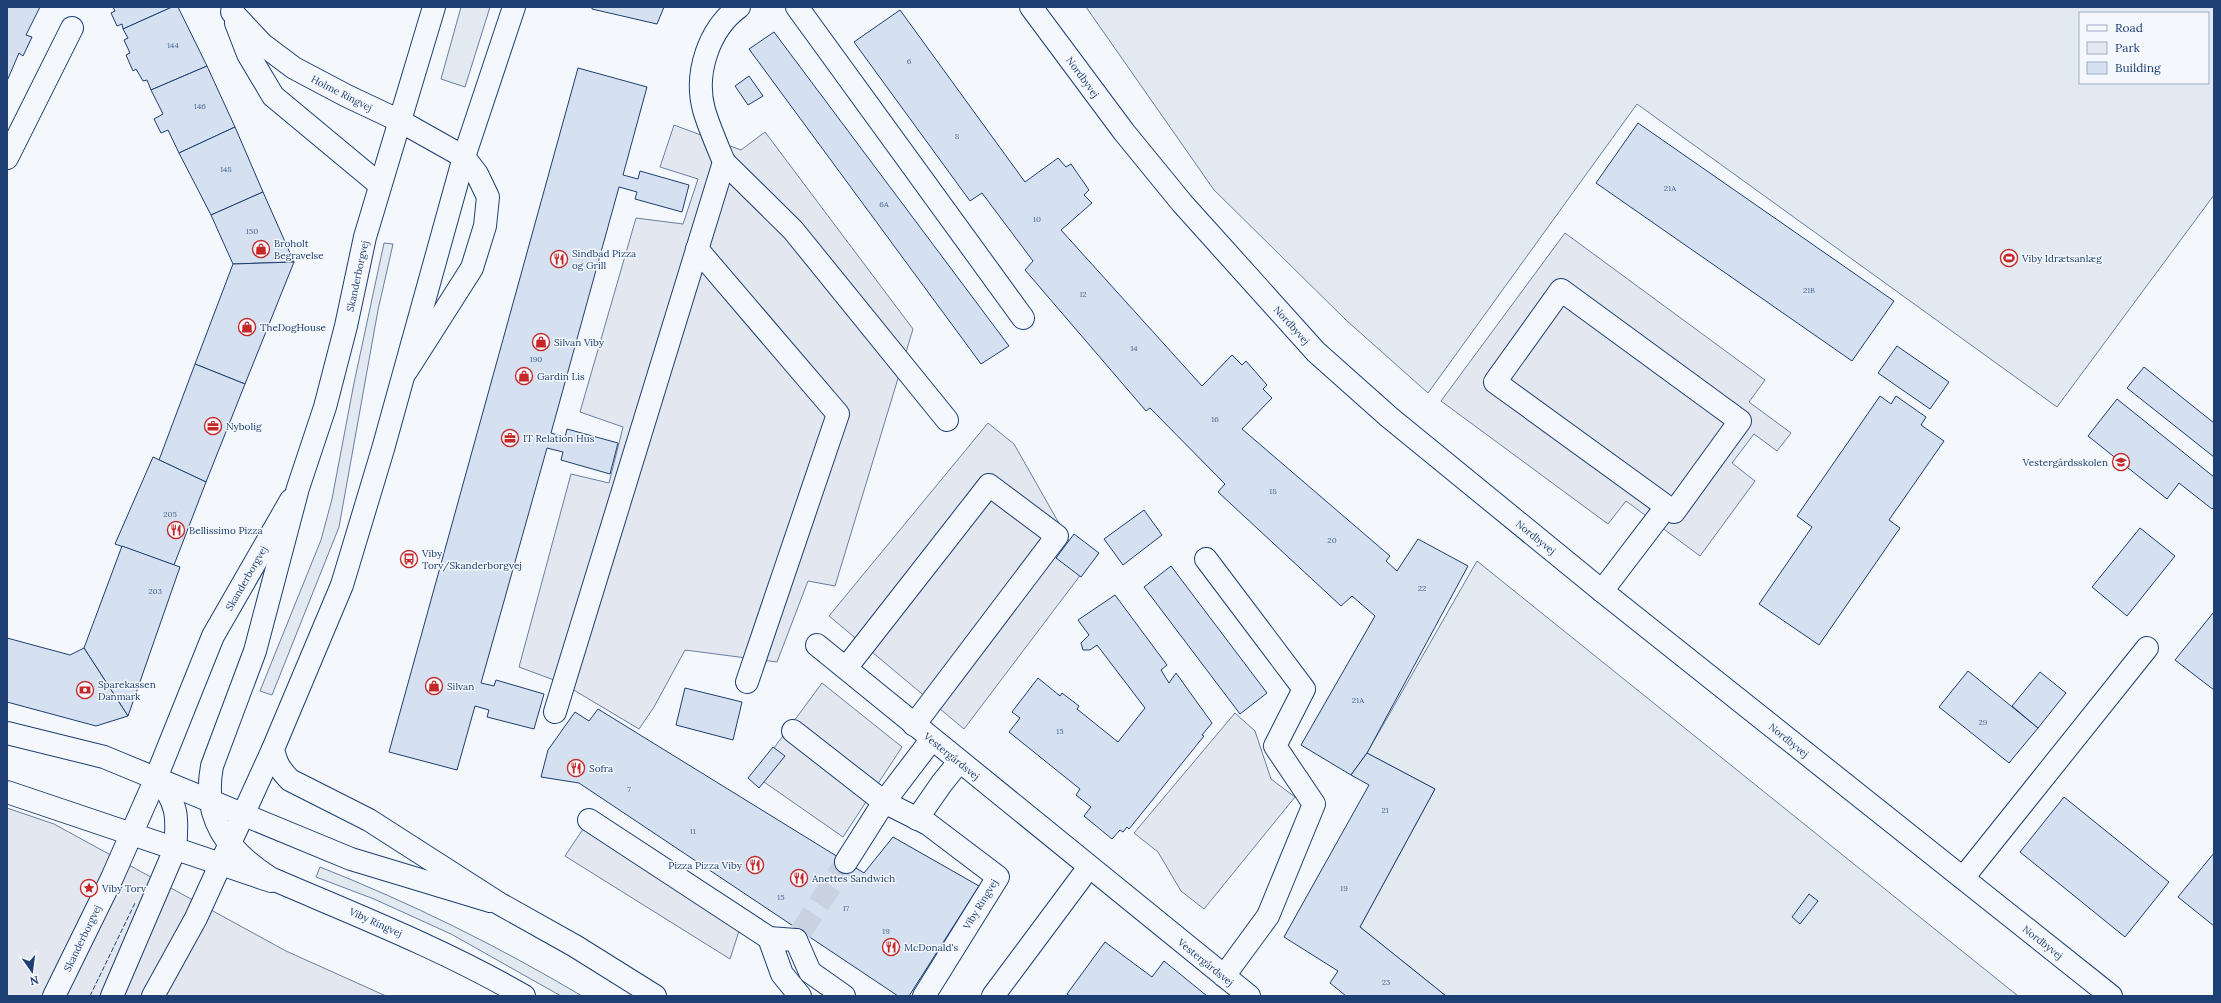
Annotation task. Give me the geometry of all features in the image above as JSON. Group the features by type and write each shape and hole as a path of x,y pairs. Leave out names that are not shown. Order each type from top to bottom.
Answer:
{"street":[{"name":"Skanderborgvej","path":"54,996 112,878 130,833 156,778 213,636 298,488 327,400 346,326 365,237 434,7"},
{"path":"153,996 196,918 244,814 342,585 379,464 464,157 514,7"},
{"path":"739,7 729,14 714,35 706,53 700,83 704,109 724,162 793,230 947,420"},
{"path":"797,7 1022,318"},
{"name":"Nordbyvej","path":"1031,7 1129,138 1182,203 1316,352 1389,417 1602,590 2111,996"},
{"name":"Holme Ringvej","path":"230,10 262,44 294,68 347,96 400,121 464,157"},
{"name":"Holme Ringvej","path":"230,10 248,54 274,96 380,185"},
{"path":"7,158 72,28"},
{"path":"403,377 472,268 485,226 488,197 477,174 464,157"},
{"path":"555,712 724,162"},
{"path":"697,249 838,414 747,682"},
{"path":"1562,290 1740,420 1674,512 1666,507 1495,382 1562,290"},
{"path":"846,668 989,485 1057,536 914,725"},
{"path":"298,488 255,652 212,766 208,785 209,800 213,817 230,844 249,864 270,878 300,891"},
{"path":"1602,590 1666,507"},
{"path":"1206,559 1304,689 1275,746 1314,804 1268,916 1224,976"},
{"name":"Vestergårdsvej","path":"817,645 1088,867 1249,996"},
{"path":"1963,878 2147,648"},
{"name":"Viby Ringvej","path":"793,731 884,802 928,824 998,877 924,996"},
{"path":"7,733 104,757 351,859 500,904"},
{"path":"846,862 884,802 932,739"},
{"path":"273,749 276,762 281,772 290,780 368,820 500,904 575,946 655,996"},
{"path":"917,818 959,762"},
{"path":"112,996 175,849 177,826 175,808 168,790 156,778"},
{"path":"7,792 221,864"},
{"path":"590,820 769,938 782,974 800,996"},
{"name":"Viby Ringvej","path":"221,864 300,891 416,940 491,977 524,996"},
{"path":"993,996 1088,867"},
{"path":"769,938 799,936 810,972 844,996"}],"green space":[{"path":"461,7 490,7 465,87 441,79"},
{"name":"Viby Idrætsanlæg","path":"1086,7 2214,7 2214,195 2057,407 1637,104 1428,393 1346,320 1214,190"},
{"path":"384,243 393,244 378,310 339,527 272,695 260,691 321,540 332,499 354,383"},
{"path":"1477,561 2018,996 1446,996 1360,927 1435,789 1367,753"},
{"path":"320,867 388,895 454,926 582,996 561,996 451,934 374,899 316,877"}],"shaded area":[{"path":"674,125 741,150 765,132 913,329 835,586 808,581 777,662 685,650 654,707 639,729 562,683 519,667 571,474 609,483 623,427 580,412 636,218 683,224 698,179 660,167"},
{"path":"1565,233 1765,380 1749,402 1791,433 1777,451 1754,434 1732,463 1755,481 1700,556 1626,501 1608,524 1441,401"},
{"path":"988,423 1014,444 1085,569 964,729 829,616"},
{"path":"822,683 902,747 843,837 754,775"},
{"path":"1235,713 1255,731 1271,779 1295,797 1204,909 1181,891 1158,852 1134,833"},
{"name":"Viby Torv","path":"7,808 54,824 286,951 386,996 7,996"},
{"path":"583,829 740,928 730,959 565,856"}],"building":[{"path":"7,7 40,7 26,35 32,37 23,56 19,53 7,81"},
{"path":"113,7 172,7 123,29 122,24 117,26 111,13 115,11"},
{"path":"172,7 178,7 207,66 151,90 147,80 143,81 136,69 133,71 126,55 130,53 124,40 128,38 123,29"},
{"path":"592,7 664,7 657,24 592,9"},
{"path":"900,10 1025,182 1058,158 1066,167 1071,164 1089,190 1084,195 1092,203 1061,230 1202,386 1232,355 1242,365 1246,361 1267,385 1263,389 1272,398 1242,429 1390,556 1386,561 1397,571 1418,539 1468,566 1367,753 1351,775 1301,745 1375,616 1352,596 1341,606 1218,492 1225,484 1150,408 1146,411 1025,270 1033,261 982,193 970,201 854,42"},
{"path":"774,32 1009,346 981,364 749,49"},
{"path":"207,66 235,127 179,153 168,130 161,133 154,119 163,114 151,90"},
{"path":"578,68 647,87 623,175 638,179 640,171 689,185 682,212 635,199 637,192 619,187 551,433 565,437 567,429 618,443 610,474 561,460 563,452 547,448 481,683 494,686 496,680 544,694 534,729 487,717 489,710 475,706 457,770 389,752"},
{"path":"749,76 763,96 748,105 735,86"},
{"path":"1638,123 1894,301 1852,361 1596,183"},
{"path":"235,127 263,192 211,215 179,153"},
{"path":"263,192 294,262 233,264 211,215"},
{"path":"294,262 245,384 195,364 233,264"},
{"path":"1897,346 1949,382 1930,409 1878,373"},
{"path":"195,364 245,384 206,482 159,460"},
{"path":"2144,367 2214,423 2214,457 2127,388"},
{"path":"1880,396 1891,404 1896,396 1926,417 1921,425 1944,441 1889,520 1900,528 1819,645 1759,604 1812,527 1797,516"},
{"path":"2117,399 2214,477 2214,507 2212,509 2179,483 2167,499 2088,436"},
{"path":"153,457 206,482 174,565 115,544"},
{"path":"1144,510 1162,535 1123,565 1104,539"},
{"path":"2140,528 2175,556 2127,616 2092,587"},
{"path":"1074,534 1099,553 1081,577 1056,558"},
{"path":"122,546 180,567 128,716 84,648"},
{"path":"1171,566 1267,693 1240,714 1144,587"},
{"path":"1115,595 1167,665 1161,670 1169,683 1176,673 1212,723 1202,735 1204,736 1129,829 1127,827 1123,832 1120,830 1112,839 1084,816 1091,807 1076,795 1080,789 1009,732 1020,718 1012,712 1038,678 1060,696 1062,693 1079,706 1077,709 1118,742 1145,708 1097,645 1090,650 1083,650 1081,643 1089,635 1078,620"},
{"path":"2213,613 2214,614 2214,690 2175,660"},
{"path":"7,638 70,655 84,648 128,716 96,726 7,702"},
{"path":"1968,671 2038,728 2009,763 1939,707"},
{"path":"2040,672 2066,693 2038,728 2012,706"},
{"path":"685,688 742,702 733,740 676,725"},
{"path":"598,709 864,873 893,837 979,886 909,996 898,996 579,783 541,777 548,750 575,712 589,721"},
{"path":"773,747 785,756 759,788 748,778"},
{"path":"1367,753 1435,789 1360,927 1446,996 1346,996 1330,983 1338,971 1284,937 1369,785 1351,775"},
{"path":"2064,797 2169,882 2125,937 2020,852"},
{"path":"2214,853 2214,926 2178,897"},
{"path":"1809,894 1818,901 1800,924 1792,917"},
{"path":"1105,942 1152,977 1164,961 1207,996 1070,996 1067,994"}],"tunnel":[{"path":"801,932 846,862"}],"fence":[{"path":"90,996 135,903"}],"place":[{"name":"Broholt Begravelse","path":"261,249"},
{"name":"Viby Idrætsanlæg","path":"2009,258"},
{"name":"Sindbad Pizza og Grill","path":"559,259"},
{"name":"TheDogHouse","path":"247,327"},
{"name":"Silvan Viby","path":"541,342"},
{"name":"Gardin Lis","path":"524,376"},
{"name":"Nybolig","path":"213,426"},
{"name":"IT Relation Hus","path":"510,438"},
{"name":"Vestergårdsskolen","path":"2121,462"},
{"name":"Bellissimo Pizza","path":"176,530"},
{"name":"Viby Torv/Skanderborgvej","path":"409,559"},
{"name":"Silvan","path":"434,686"},
{"name":"Sparekassen Danmark","path":"85,690"},
{"name":"Sofra","path":"576,768"},
{"name":"Pizza Pizza Viby","path":"755,865"},
{"name":"Anettes Sandwich","path":"799,878"},
{"name":"Viby Torv","path":"89,888"},
{"name":"McDonald's","path":"891,947"}]}
